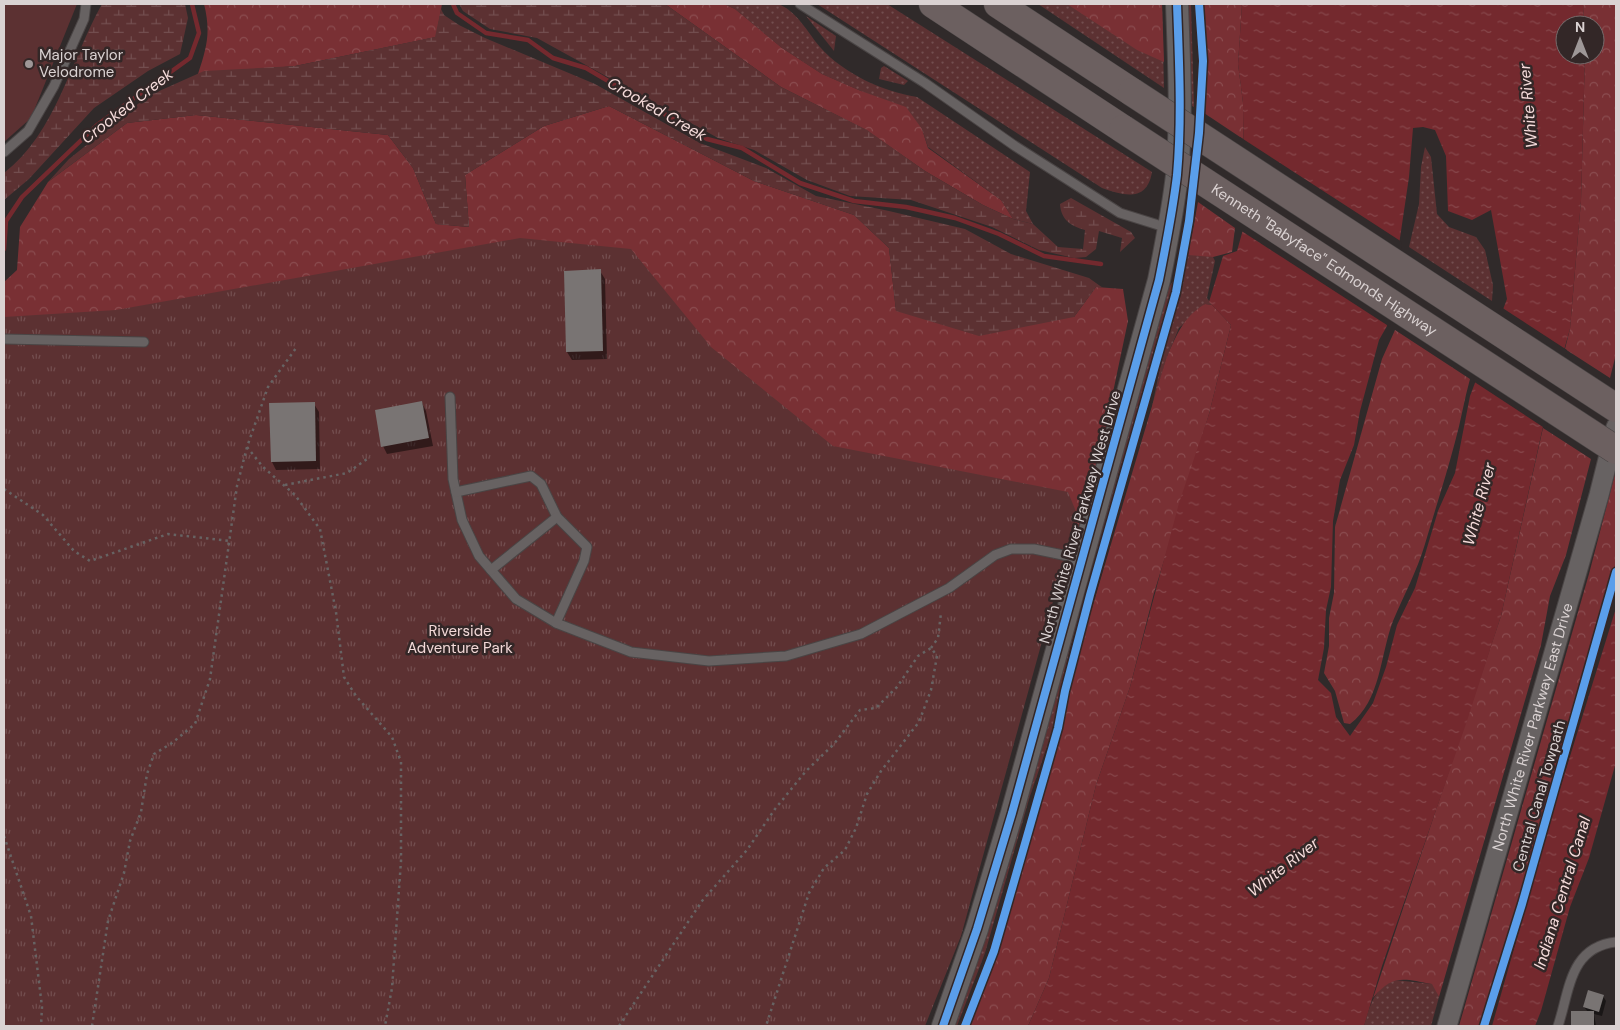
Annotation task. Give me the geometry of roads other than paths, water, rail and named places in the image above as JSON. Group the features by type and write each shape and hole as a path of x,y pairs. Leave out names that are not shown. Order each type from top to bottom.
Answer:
{"highway":[{"name":"Kenneth \"Babyface\" Edmonds Highway","path":"933,4 1616,450"},
{"path":"998,4 1616,408"}],"street":[{"name":"North White River Parkway West Drive","path":"943,1026 989,890 1146,334 1170,229 1176,176 1180,120 1177,4"},
{"name":"North White River Parkway East Drive","path":"1447,1026 1596,505 1616,427"}],"lane":[{"path":"4,152 28,131 54,86 84,19 86,4"},
{"path":"800,4 925,83 1015,146 1120,213 1170,229"},
{"path":"4,339 144,342"},
{"path":"450,397 450,438 456,492 462,520 480,556 516,599 556,623 631,652 709,661 786,656 861,634 949,588 995,555 1011,549 1034,549 1082,559"},
{"path":"456,492 531,476 541,484 557,517 587,547 584,561 556,623"},
{"path":"491,570 557,517"},
{"path":"1558,1026 1576,968 1583,956 1601,944 1616,942"}],"water":[{"name":"White River","path":"1242,4 1583,4 1584,15 1555,15 1555,65 1585,65 1581,201 1570,329 1546,413 1501,616 1466,724 1382,966 1364,1026 1028,1026 1049,978 1096,785 1130,687 1179,503 1209,414 1231,325 1209,302 1223,256 1237,251 1244,226 1243,103 1238,64","holes":["1423,127 1435,130 1446,156 1448,211 1472,220 1491,210 1507,299 1470,396 1455,473 1438,511 1415,588 1397,625 1386,667 1373,703 1350,736 1336,717 1331,693 1318,680 1324,648 1326,610 1331,587 1333,521 1340,480 1354,445 1360,411 1379,340 1387,326 1409,177 1413,128"]},
{"name":"Indiana Central Canal","path":"1616,608 1616,762 1589,858 1570,907 1541,1011 1535,1026 1492,1026 1554,808"}],"waterway":[{"name":"Crooked Creek","path":"4,249 6,221 22,197 97,125 190,58 199,33 192,4"},
{"name":"Crooked Creek","path":"453,4 457,13 486,33 528,40 553,58 586,68 707,139 742,148 800,183 854,201 906,207 955,218 999,234 1044,256 1101,264"}],"place":[{"name":"Major Taylor Velodrome","path":"29,64"}],"park label":[{"name":"Riverside Adventure Park","path":"460,640"}]}
